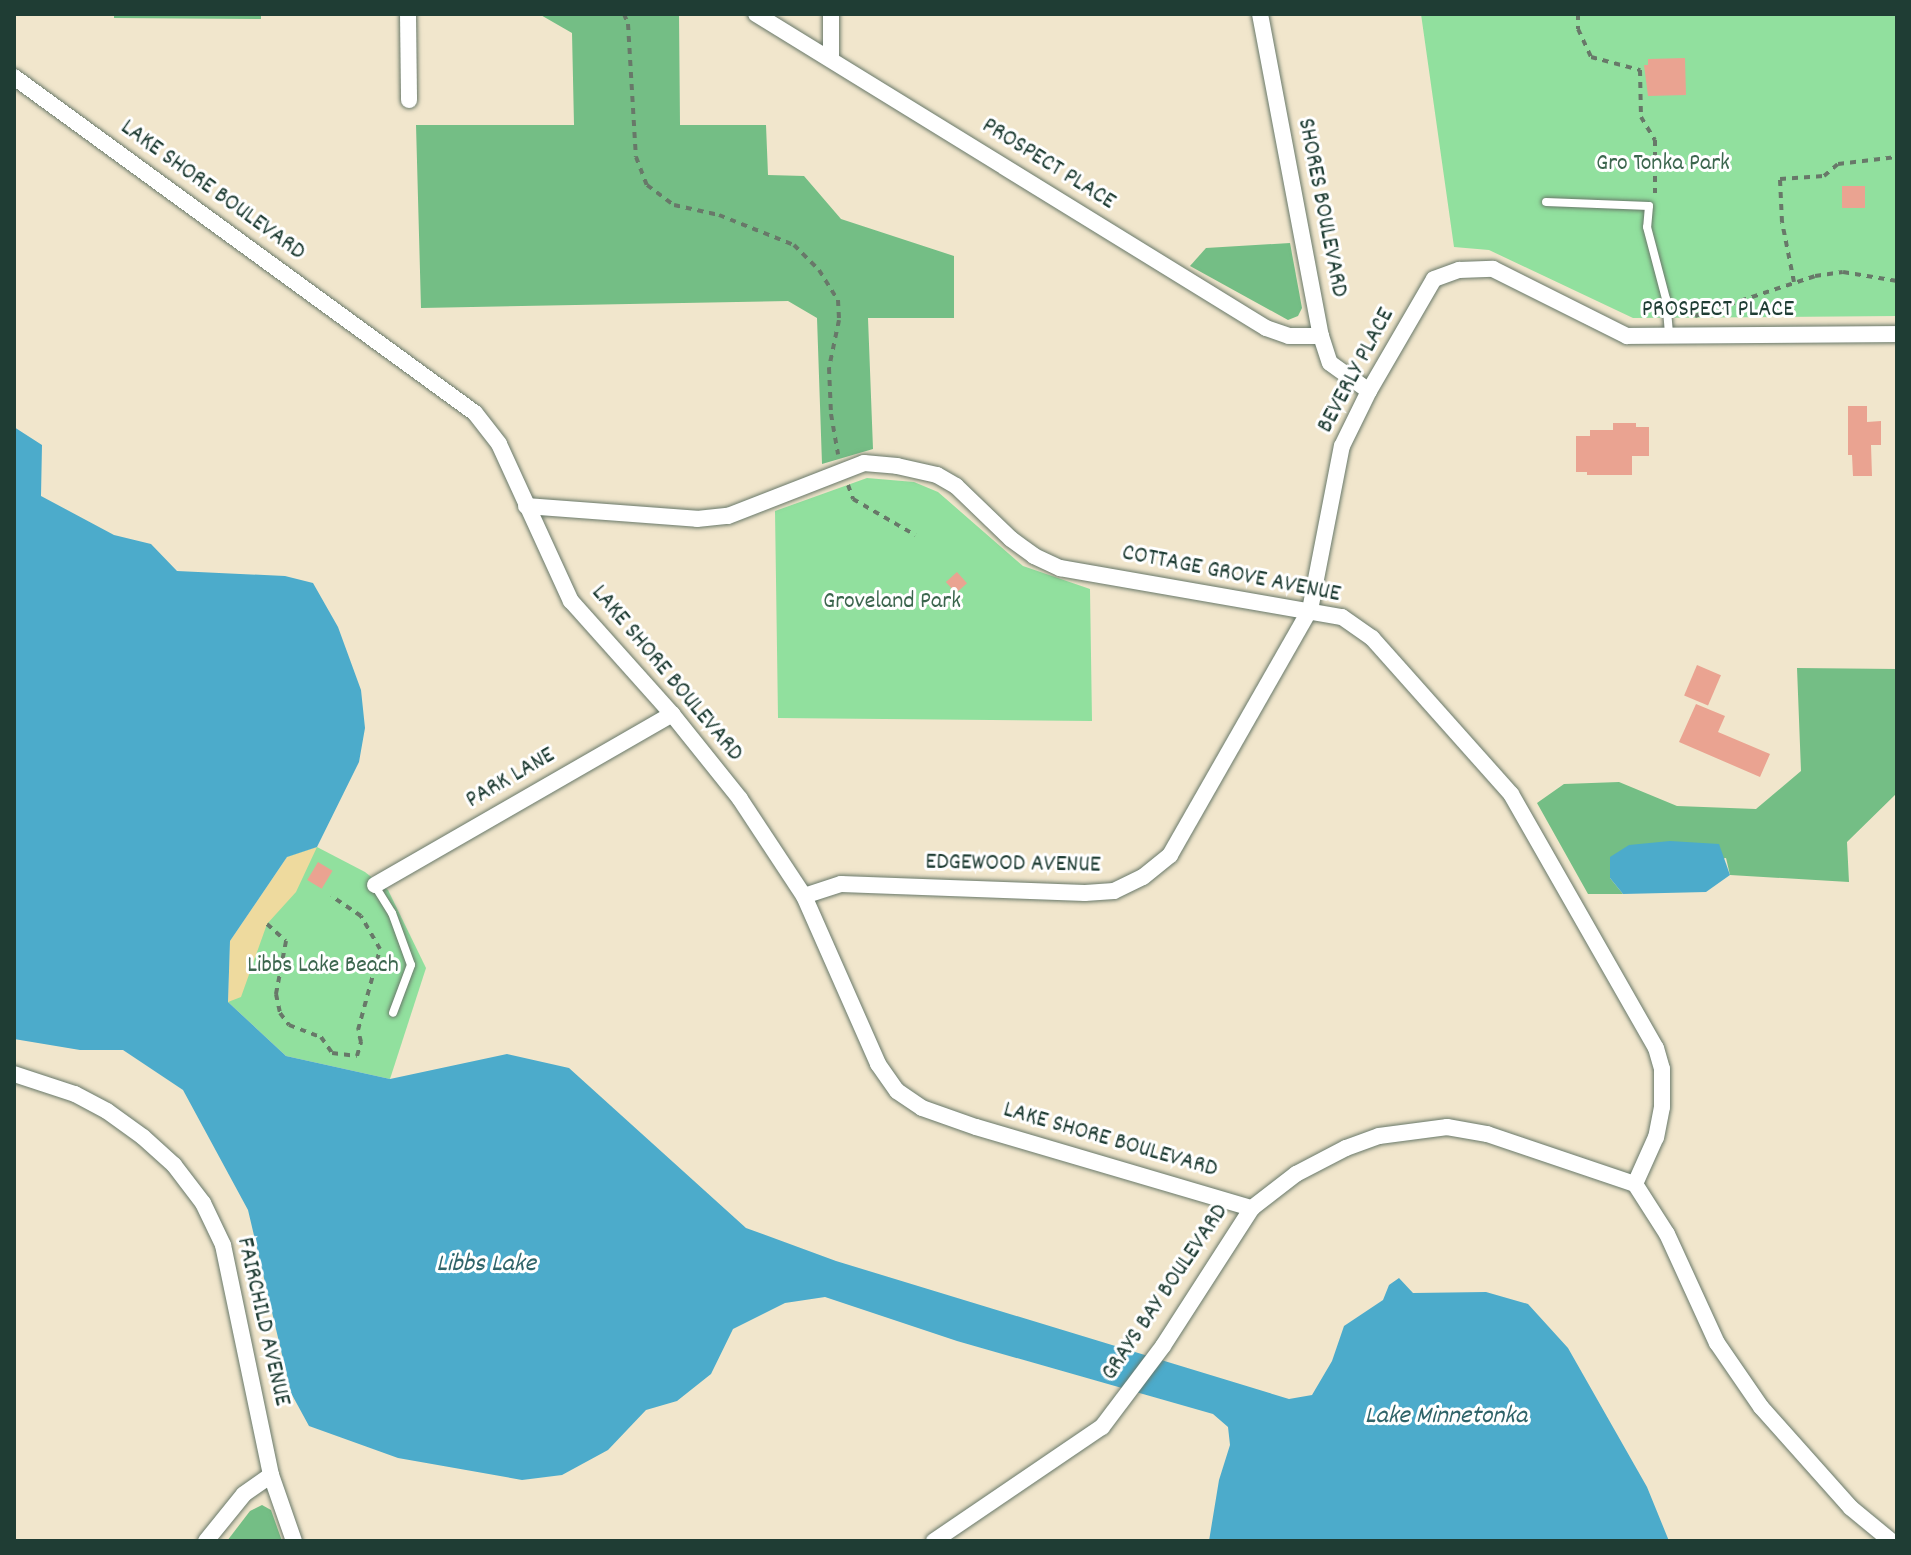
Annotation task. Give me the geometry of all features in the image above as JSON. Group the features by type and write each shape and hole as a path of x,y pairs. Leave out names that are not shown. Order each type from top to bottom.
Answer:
{"street":[{"path":"408,14 409,100"},
{"name":"PROSPECT PLACE","path":"756,14 1266,328 1289,336 1321,336"},
{"path":"831,14 831,59"},
{"name":"SHORES BOULEVARD","path":"1260,14 1321,336 1330,363 1369,391"},
{"name":"LAKE SHORE BOULEVARD","path":"14,77 475,413 499,444 571,601 672,714 740,799 804,896 878,1064 897,1091 922,1108 1252,1208"},
{"name":"PROSPECT PLACE","path":"1459,270 1493,269 1627,336 1897,334"},
{"name":"BEVERLY PLACE","path":"1310,610 1342,446 1369,391 1434,279 1459,270"},
{"name":"COTTAGE GROVE AVENUE","path":"526,506 697,519 728,516 864,463 897,466 937,475 956,486 1011,539 1034,556 1060,568 1342,617 1372,638 1511,794 1646,1029 1662,1069 1662,1107 1656,1137 1635,1184"},
{"name":"EDGEWOOD AVENUE","path":"804,896 841,884 1085,893 1114,891 1143,877 1170,855 1310,610"},
{"name":"PARK LANE","path":"375,885 672,714"},
{"name":"FAIRCHILD AVENUE","path":"14,1074 75,1094 107,1111 174,1165 203,1203 223,1245 271,1475 294,1541"},
{"name":"GRAYS BAY BOULEVARD","path":"934,1541 1102,1427 1163,1346 1252,1208 1296,1174 1346,1148 1379,1136 1447,1127 1487,1134 1635,1184"},
{"path":"1635,1184 1667,1234 1717,1343 1761,1407 1851,1508 1891,1541"},
{"path":"206,1541 244,1494 271,1475"}],"lane":[{"path":"1546,202 1649,206 1647,227 1666,299 1669,337"},
{"path":"375,885 392,913 411,965 393,1013"}],"path":[{"path":"624,14 628,24 636,157 647,185 674,205 719,215 794,245 819,270 838,300 839,320 829,368 831,414 839,458"},
{"path":"1578,14 1578,29 1591,57 1640,70 1641,117 1655,140 1655,192 1649,206"},
{"path":"1794,282 1782,222 1780,179 1824,176 1838,164 1897,157"},
{"path":"1681,319 1706,314 1794,282 1843,272 1897,281"},
{"path":"847,480 853,499 915,535"},
{"path":"267,924 286,941 276,994 280,1013 289,1025 321,1037 332,1053 357,1056 361,1042 358,1030 380,949 361,916 331,896"}],"green space":[{"path":"114,14 261,14 261,19 114,18"},
{"path":"539,14 679,14 680,125 766,125 768,175 804,176 841,219 954,256 954,318 868,318 873,449 822,464 817,318 788,301 421,308 416,125 574,125 572,33"},
{"name":"Gro Tonka Park","path":"1421,14 1897,14 1897,316 1633,318 1489,250 1454,247"},
{"path":"1290,243 1302,308 1298,316 1288,320 1190,266 1206,248"},
{"name":"Groveland Park","path":"867,478 914,482 938,492 1023,566 1090,589 1092,721 778,718 775,511"},
{"path":"1797,668 1897,669 1897,793 1847,842 1849,882 1730,875 1726,858 1610,878 1623,894 1588,894 1537,803 1564,784 1619,782 1677,806 1756,809 1801,771"},
{"name":"Libbs Lake Beach","path":"317,847 365,872 388,890 426,968 390,1079 286,1056 228,1002 287,857"},
{"path":"262,1505 271,1510 282,1541 227,1541 250,1511"}],"sand":[{"path":"317,847 296,892 267,924 241,997 228,1002 230,941 287,857"}],"water":[{"name":"Libbs Lake","path":"14,427 42,445 41,496 114,535 151,544 177,571 285,576 313,583 338,627 361,690 365,728 359,762 317,847 287,857 230,941 228,1002 286,1056 390,1079 507,1054 569,1068 746,1228 836,1261 1289,1399 1312,1395 1332,1361 1344,1326 1383,1300 1389,1285 1399,1278 1413,1293 1486,1292 1528,1304 1568,1348 1647,1487 1669,1541 1209,1541 1219,1480 1230,1445 1228,1427 1213,1414 957,1341 825,1297 785,1303 733,1329 711,1374 677,1401 646,1410 608,1450 562,1475 522,1480 398,1458 309,1426 291,1393 248,1210 183,1090 123,1050 80,1050 14,1039"},
{"path":"1670,841 1719,844 1730,875 1706,892 1623,894 1610,878 1610,857 1629,845"}],"building":[{"path":"1685,58 1686,95 1648,96 1644,65 1648,65 1648,59"},
{"path":"1842,186 1865,186 1865,208 1842,208"},
{"path":"1848,406 1867,406 1867,422 1881,421 1881,445 1871,445 1872,476 1853,476 1852,455 1848,455"},
{"path":"1613,423 1636,423 1636,427 1649,427 1649,456 1632,456 1632,475 1587,475 1587,472 1576,472 1576,436 1590,436 1590,430 1613,430"},
{"path":"957,572 967,583 956,593 946,582"},
{"path":"1697,665 1721,675 1708,706 1684,695"},
{"path":"1696,704 1725,716 1718,732 1770,754 1760,777 1679,742"},
{"path":"318,862 333,871 322,889 307,880"}],"water label":[{"name":"Lake Minnetonka","path":"1446,1417"}]}
